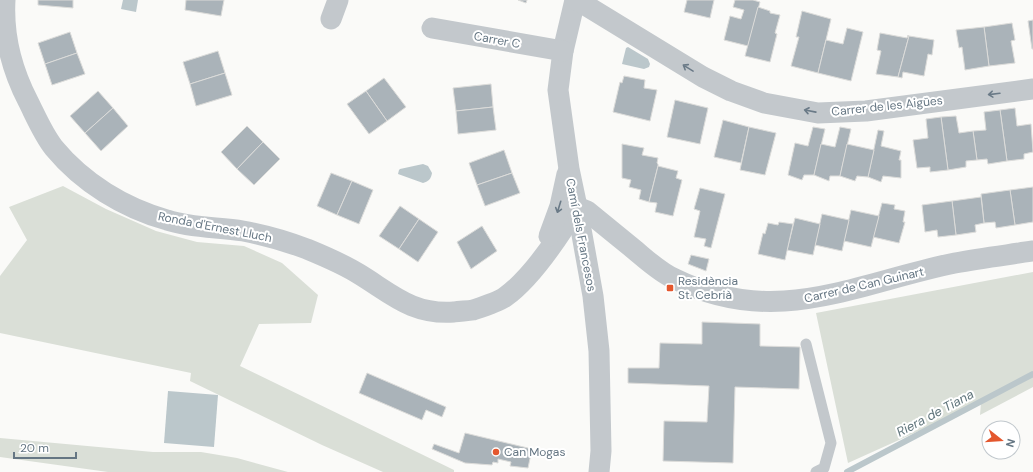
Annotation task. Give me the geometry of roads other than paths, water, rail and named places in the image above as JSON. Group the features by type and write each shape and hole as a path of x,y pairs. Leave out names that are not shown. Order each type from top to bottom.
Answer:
{"street":[{"name":"Ronda d'Ernest Lluch","path":"5,0 7,42 20,86 41,127 54,147 68,163 86,179 123,203 168,221 205,228 243,231 280,240 301,247 358,273 398,300 418,309 442,312 471,310 504,298 525,279 577,207"},
{"path":"331,19 338,0"},
{"name":"Camí dels Francesos","path":"576,0 563,51 558,90 568,169 577,207 593,296 599,351 600,472"},
{"name":"Carrer de les Aigües","path":"576,0 703,77 731,91 764,103 818,113 866,111 1033,89"},
{"name":"Carrer C","path":"432,28 563,51"},
{"name":"Ronda d'Ernest Lluch","path":"543,256 560,206 568,169"},
{"name":"Carrer de Can Guinart","path":"577,207 587,211 655,266 674,279 712,293 734,299 760,302 786,302 815,298 955,263 1033,252"}],"lane":[{"path":"806,344 831,443 824,468 816,472"}],"waterway":[{"name":"Riera de Tiana","path":"847,472 1033,374"}],"place":[{"name":"Residència St. Cebrià","path":"670,288"},
{"name":"Can Mogas","path":"496,452"}]}
